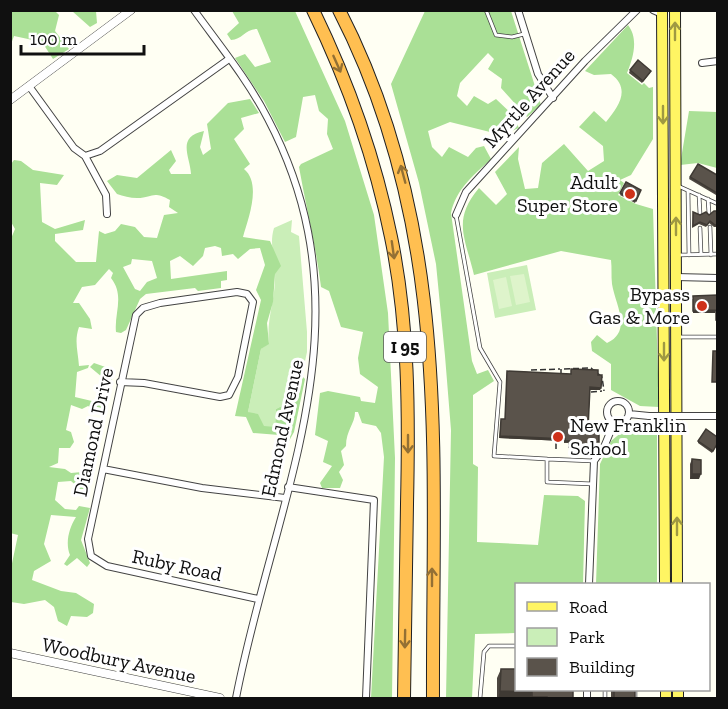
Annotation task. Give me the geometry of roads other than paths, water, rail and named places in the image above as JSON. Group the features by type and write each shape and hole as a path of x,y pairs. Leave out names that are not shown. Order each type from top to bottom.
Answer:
{"highway":[{"name":"I 95","path":"313,10 343,77 368,147 391,237 400,297 408,398 404,699"},
{"name":"I 95","path":"339,10 368,70 389,126 412,211 423,275 433,411 433,699"}],"main road":[{"path":"675,10 677,583"},
{"path":"659,12 665,583"}],"street":[{"path":"10,100 132,10"},
{"name":"Edmond Avenue","path":"194,10 261,104 290,166 305,216 317,302 312,382 288,487 258,599 236,699"},
{"path":"518,10 538,74 553,98"},
{"name":"Myrtle Avenue","path":"456,215 466,192 602,43 637,10"},
{"path":"85,156 100,151 229,59"},
{"path":"702,63 717,61"},
{"path":"29,86 74,148 85,156 106,195 107,214"},
{"path":"676,277 717,278"},
{"name":"Diamond Drive","path":"91,556 87,539 120,382 136,315 143,308 160,303 237,292 247,294 253,302 253,311 235,387 229,394 220,397 144,383 120,382"},
{"path":"624,403 629,414 622,423 614,423 607,415 612,404 624,403"},
{"path":"629,414 717,416"},
{"path":"590,583 594,461 604,447 614,423"},
{"path":"103,469 202,488 285,498"},
{"path":"288,487 374,500 366,699"},
{"name":"Ruby Road","path":"91,556 107,566 258,599"},
{"name":"Woodbury Avenue","path":"10,653 220,699"}],"lane":[{"path":"486,10 496,35 512,37 526,34"},
{"path":"675,185 717,204"},
{"path":"688,191 688,255"},
{"path":"699,195 700,214"},
{"path":"708,199 709,214"},
{"path":"456,215 480,348 500,382 494,456 594,461"},
{"path":"710,227 711,255"},
{"path":"700,228 701,254"},
{"path":"676,255 717,254"},
{"path":"676,337 717,338"},
{"path":"547,459 547,482 593,484"},
{"path":"480,699 483,652 489,646 515,646"}],"place":[{"name":"Adult Super Store","path":"630,194"},
{"name":"Bypass Gas & More","path":"702,306"},
{"name":"New Franklin School","path":"558,437"}]}
